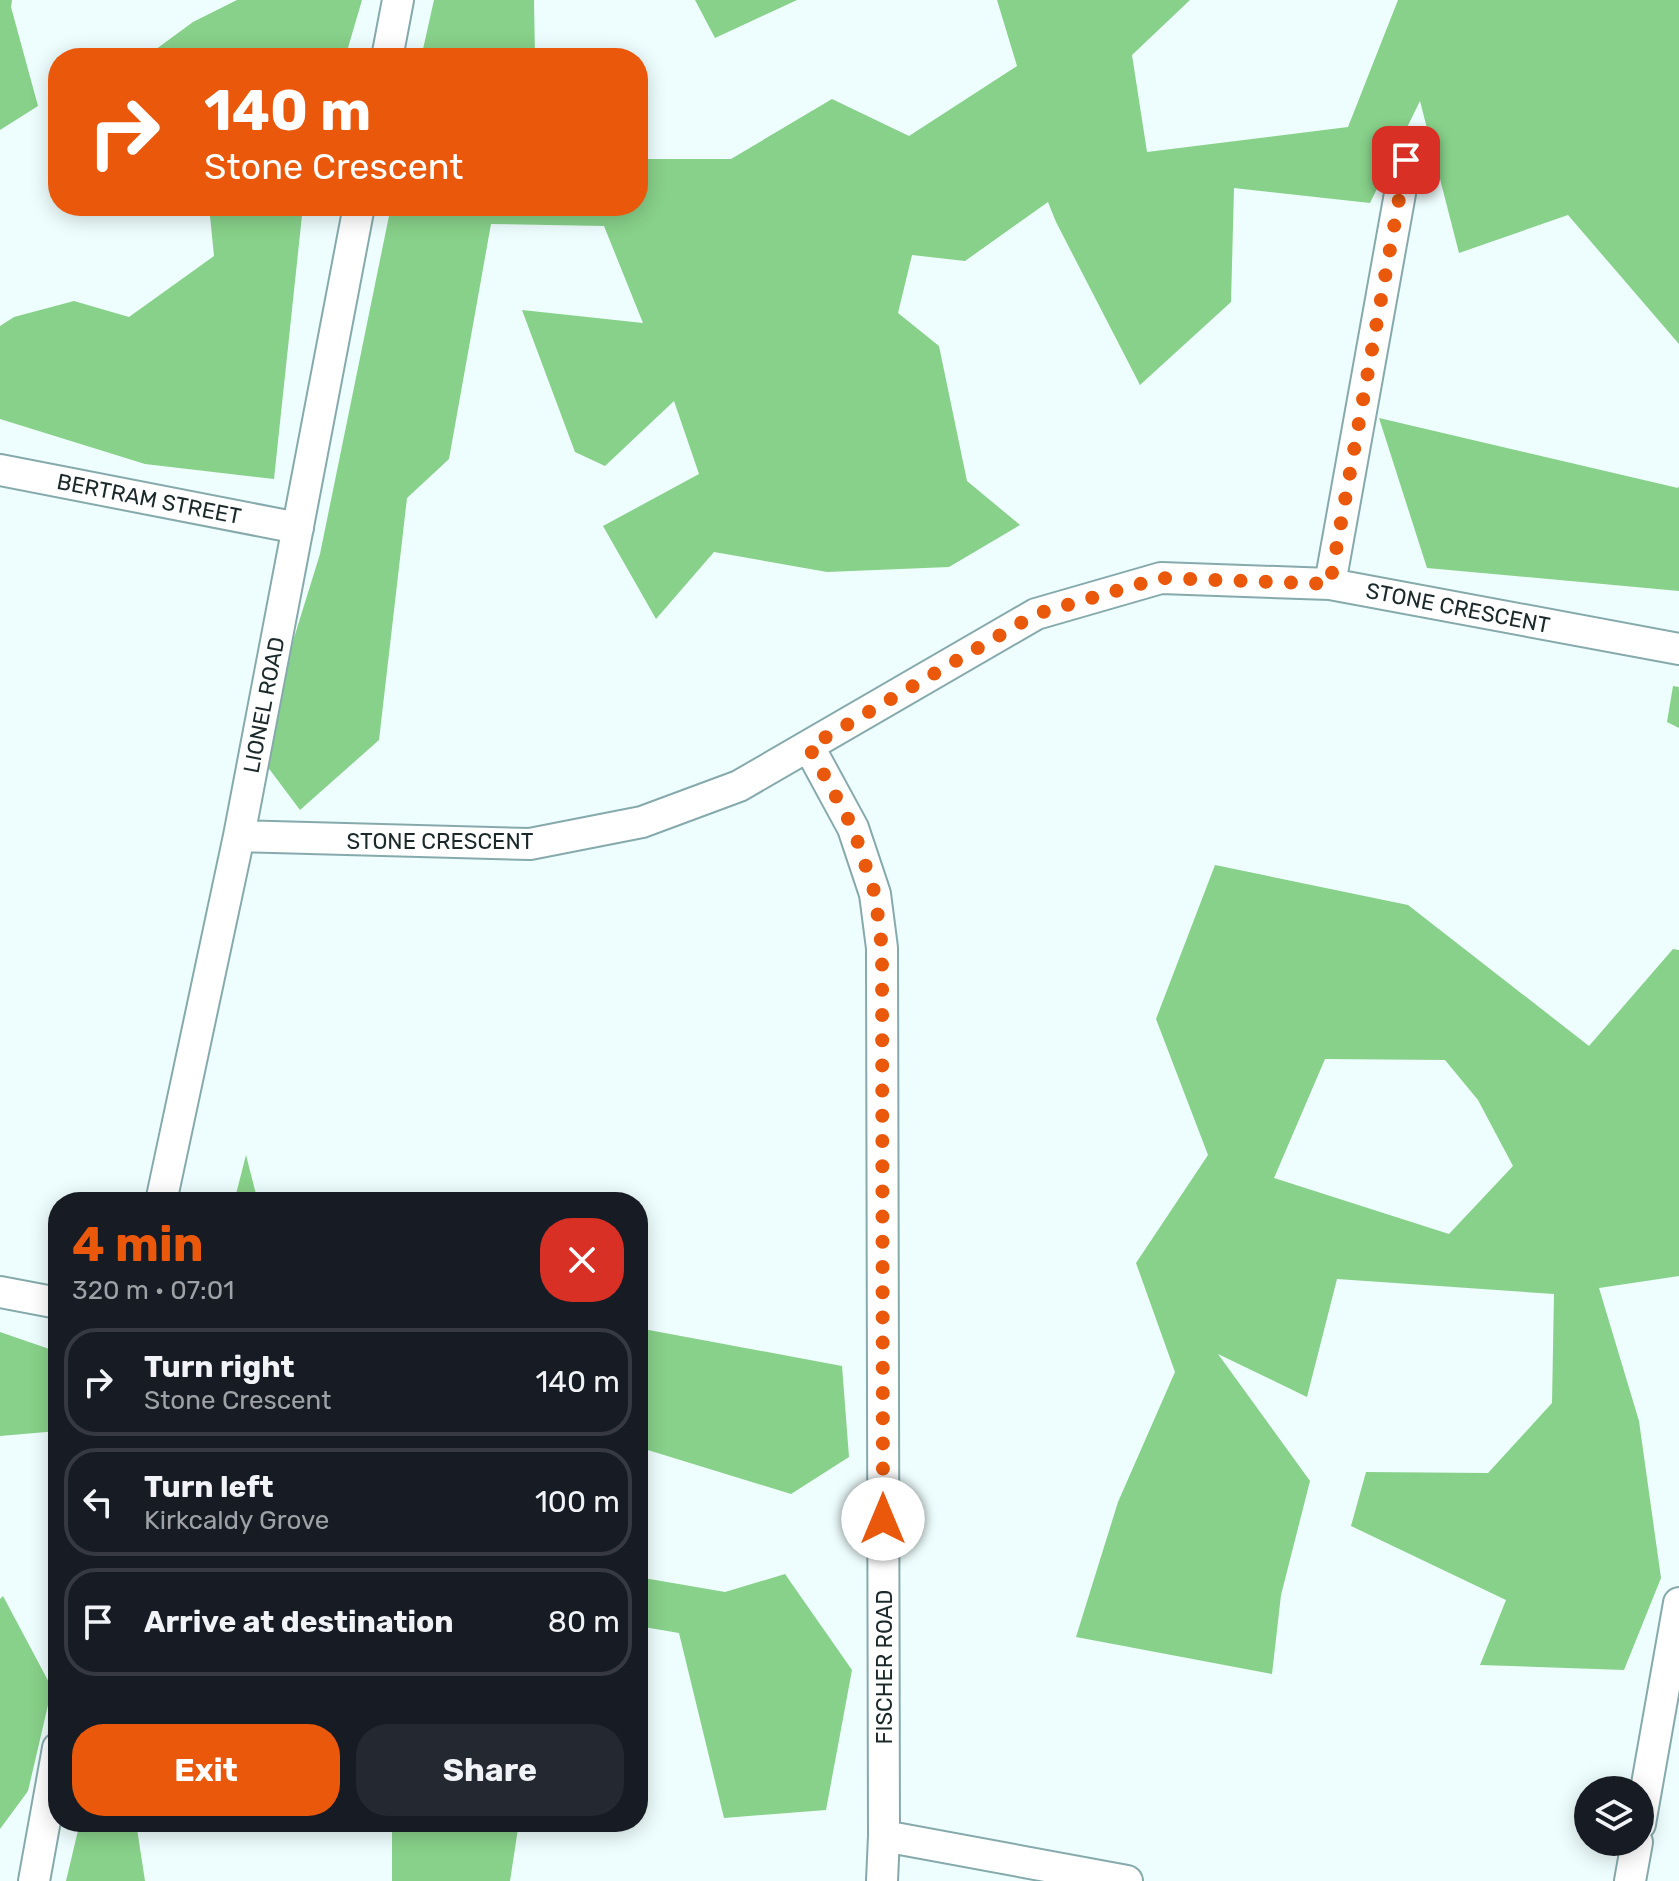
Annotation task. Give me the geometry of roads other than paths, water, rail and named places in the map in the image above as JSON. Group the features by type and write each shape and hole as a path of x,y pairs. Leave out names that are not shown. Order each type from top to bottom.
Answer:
{"street":[{"path":"389,48 398,0"},
{"path":"1330,584 1406,160"},
{"name":"LIONEL ROAD","path":"163,1192 239,836 357,216"},
{"name":"BERTRAM STREET","path":"0,470 298,528"},
{"name":"STONE CRESCENT","path":"239,836 530,844 642,822 739,786 1036,614 1161,578 1330,584 1679,649"},
{"name":"FISCHER ROAD","path":"809,747 853,828 875,894 882,948 882,1881"},
{"path":"0,1292 48,1301"},
{"path":"1648,1776 1679,1603"},
{"path":"34,1881 48,1803"},
{"path":"884,1836 1127,1881"},
{"path":"1630,1881 1634,1856"}]}
